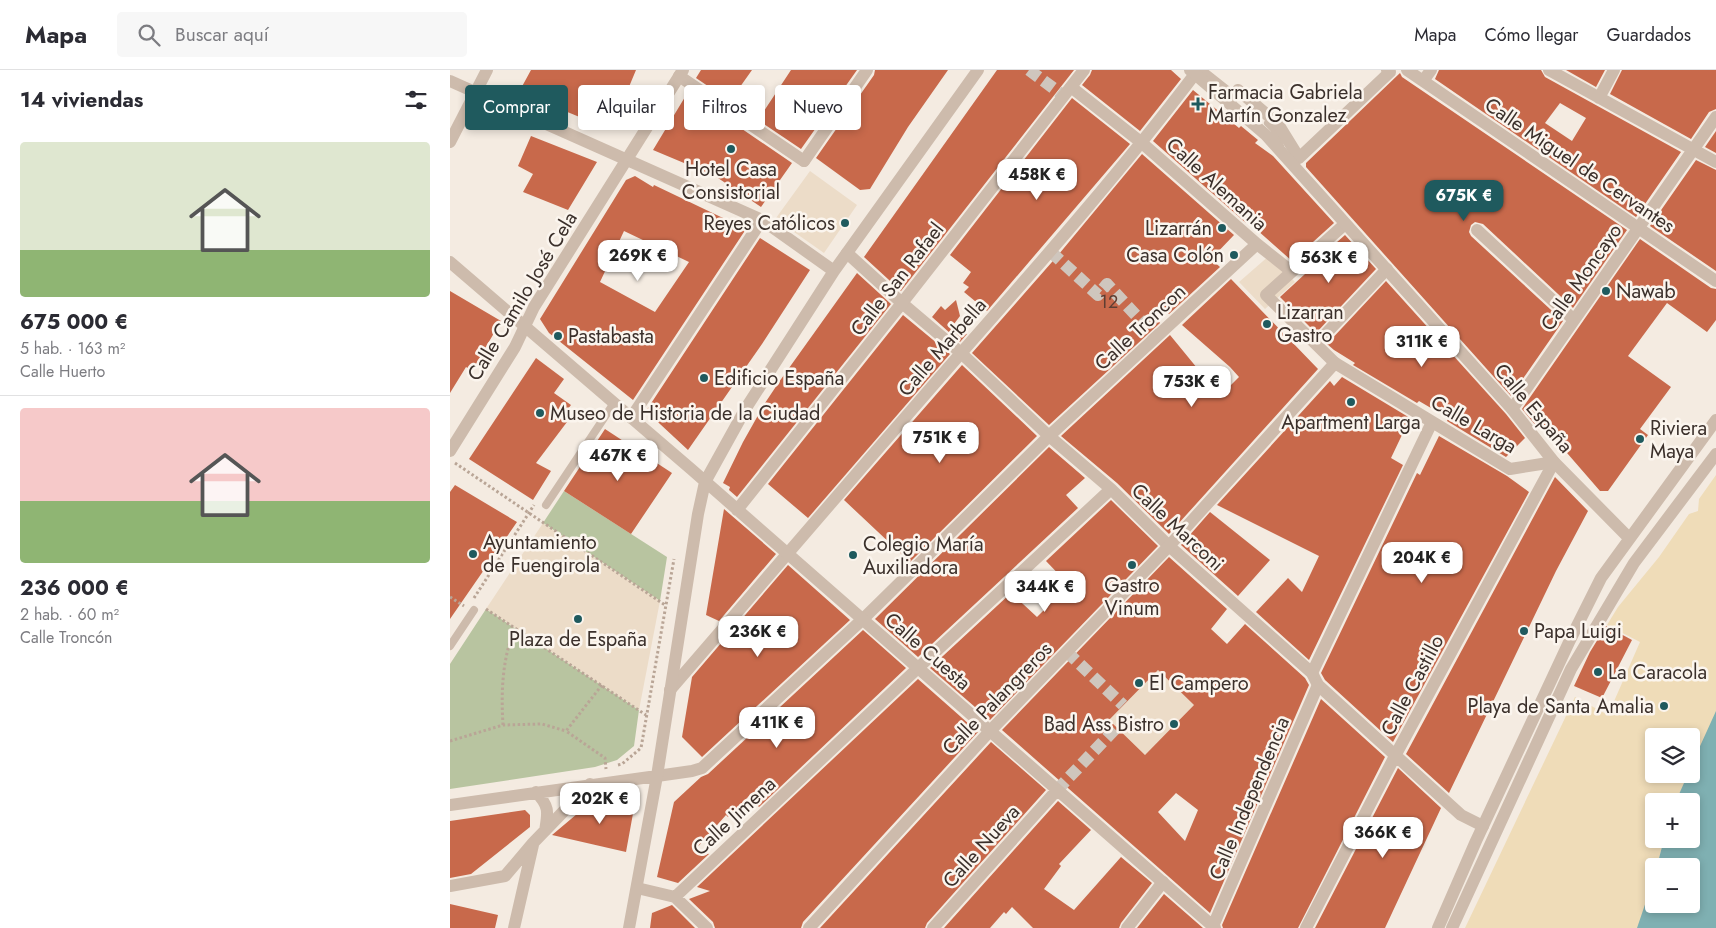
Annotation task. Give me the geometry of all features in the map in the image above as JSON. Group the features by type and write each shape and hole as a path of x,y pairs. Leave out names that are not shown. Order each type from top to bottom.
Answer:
{"street":[{"path":"479,85 487,70"},
{"path":"677,72 804,162 867,70"},
{"path":"628,928 657,776 698,514 706,482 746,408 834,271 978,70"},
{"name":"Calle San Rafael","path":"737,510 1084,70"},
{"path":"1195,71 1233,97 1238,90 1278,124 1299,158 1390,72 1387,70"},
{"name":"Calle Miguel de Cervantes","path":"1407,70 1716,281"},
{"path":"1423,81 1431,70"},
{"path":"1549,70 1716,162"},
{"path":"1599,98 1614,70"},
{"name":"Calle Marbella","path":"670,690 961,353 1051,252 1142,143 1195,71"},
{"name":"Calle España","path":"1195,71 1266,135 1512,409 1554,462 1629,538"},
{"name":"Calle Camilo José Cela","path":"450,451 515,347 534,306 626,161 677,72"},
{"path":"450,81 465,88"},
{"name":"Calle Alemania","path":"1071,86 1142,143 1257,244 1291,271"},
{"path":"450,142 465,112"},
{"name":"Calle Moncayo","path":"1512,409 1716,118"},
{"path":"558,130 762,220 834,271"},
{"path":"632,418 762,220"},
{"path":"1291,271 1345,224"},
{"path":"1477,230 1574,320"},
{"name":"Calle Troncon","path":"450,805 692,771 702,768 862,619 1049,436 1257,244"},
{"name":"Calle Marconi","path":"847,253 961,353 1049,436 1111,490 1169,546 1312,673 1318,685 1395,756 1461,815 1483,826"},
{"name":"Calle Cuesta","path":"450,262 706,482 1214,927"},
{"path":"1316,344 1387,270"},
{"name":"Calle Larga","path":"1291,271 1266,294 1335,363 1510,469 1554,462"},
{"name":"Calle Palangreros","path":"809,928 990,730 1169,546 1335,363"},
{"path":"1438,928 1483,826 1601,578 1716,420"},
{"path":"1312,673 1432,422"},
{"path":"1452,928 1572,669 1634,563 1716,454"},
{"name":"Calle Castillo","path":"1306,928 1395,756 1554,462"},
{"name":"Calle Jimena","path":"675,898 918,668 1111,490"},
{"name":"Calle Independencia","path":"1214,927 1318,685"},
{"path":"450,886 505,876 590,784"},
{"name":"Calle Nueva","path":"932,928 1057,790"},
{"path":"536,792 546,802 545,831"},
{"path":"514,928 534,843"},
{"path":"1128,928 1163,882"},
{"path":"637,888 675,898 707,928"}],"lane":[{"path":"1239,96 1274,129 1282,154"},
{"path":"546,505 614,403"},
{"path":"450,646 472,607"}],"path":[{"path":"450,460 666,605"},
{"path":"538,497 472,600 646,714"},
{"path":"606,769 622,764 641,748 674,559"},
{"path":"450,597 467,608 472,607"},
{"path":"503,725 503,675 509,642 515,628"},
{"path":"566,731 602,685"},
{"path":"450,740 503,725 542,724 566,731 604,758 606,782"}],"green space":[{"path":"564,491 667,557 660,601 543,523"},
{"path":"486,609 639,710 634,746 617,760 595,767 450,789 450,664"}],"sand":[{"name":"Playa de Santa Amalia","path":"1716,475 1716,715 1700,749 1700,728 1645,728 1645,783 1685,783 1680,793 1645,793 1645,848 1662,848 1659,858 1645,858 1645,910 1638,928 1465,928 1575,697 1608,715 1640,642 1607,625 1618,607 1659,557 1689,514 1698,511 1699,499"}],"shaded area":[{"path":"810,171 857,205 824,253 776,218"},
{"path":"1270,255 1295,282 1265,309 1239,282"},
{"name":"Plaza de España","path":"543,523 660,601 639,710 486,609"},
{"path":"1158,670 1194,705 1145,755 1109,720"}],"water":[{"path":"1716,711 1716,928 1637,928 1645,904 1645,913 1700,913 1700,858 1659,858 1662,848 1700,848 1700,793 1680,793 1684,783 1700,783 1700,746"}],"building":[{"path":"531,70 636,70 630,85 578,85 578,116 568,112 568,85 523,85"},
{"path":"701,70 752,70 741,85 706,85 696,78"},
{"path":"791,70 857,70 846,85 781,85"},
{"path":"875,70 948,70 908,127 870,189 860,190 816,158 836,130 861,130 861,94 874,75"},
{"path":"997,70 1074,70 901,291 864,257"},
{"path":"1092,70 1171,70 1181,79 1140,131 1082,85"},
{"path":"1439,70 1541,70 1545,77 1681,152 1636,217 1435,79","holes":["1560,103 1586,118 1572,141 1545,123"]},
{"path":"1566,70 1605,70 1596,87"},
{"path":"1622,70 1716,70 1716,109 1709,112 1691,139 1610,94"},
{"path":"1400,73 1402,77 1627,230 1573,308 1483,224 1475,222 1471,225 1469,232 1471,236 1563,321 1511,396 1306,167 1306,163"},
{"path":"1193,90 1239,128 1241,126 1258,140 1255,143 1273,156 1334,223 1292,261 1153,141"},
{"path":"775,94 775,130 814,130 801,149 765,125 765,109"},
{"path":"1072,98 1130,144 987,311 964,292 969,287 963,283 971,272 950,255"},
{"name":"Hotel Casa Consistorial","path":"684,99 684,130 744,130 792,163 761,207 715,176 653,150 665,130 674,130 674,115"},
{"path":"1716,131 1716,153 1705,147"},
{"path":"531,136 597,162 568,210 523,192 533,174 518,166"},
{"path":"1142,154 1234,235 1211,259 1220,267 1169,314 1162,307 1154,315 1160,323 1049,425 972,353 1059,254"},
{"path":"1696,160 1716,170 1716,271 1650,226"},
{"path":"635,176 653,187 654,185 746,229 633,400 549,333 540,319 626,180","holes":["624,231 689,262 655,312 600,282"]},
{"path":"1345,235 1376,269 1316,333 1280,297 1305,274 1303,272"},
{"path":"760,238 810,270 762,344 688,450 646,411"},
{"path":"1640,239 1711,288 1716,289 1716,320 1707,332 1667,303 1628,356 1671,387 1640,429 1648,435 1608,491 1600,491 1541,423 1537,427 1522,409"},
{"path":"857,273 891,304 737,497 729,490 730,487 723,483 743,442 779,382"},
{"path":"1231,279 1318,369 1169,534 1117,483 1061,436 1170,335 1220,396 1239,377 1182,325"},
{"path":"1386,281 1506,414 1525,438 1506,457 1447,421 1448,418 1419,401 1417,403 1353,365 1355,363 1327,344"},
{"path":"450,291 501,321 472,371 466,367 450,393"},
{"path":"956,300 960,316 954,324 967,334 960,342 932,317 941,306 945,310"},
{"path":"903,315 950,354 808,518 768,484"},
{"path":"536,358 564,379 554,393 571,405 561,418 567,422 536,463 551,471 533,500 469,459"},
{"path":"962,365 1037,436 910,562 844,500"},
{"path":"1342,377 1410,418 1391,458 1403,465 1309,660 1256,612 1288,578 1302,592 1319,556 1217,505 1330,381 1334,386"},
{"path":"605,429 672,473 631,534 564,491"},
{"path":"1439,436 1507,476 1529,492 1393,742 1325,680 1321,673 1417,473 1420,475"},
{"path":"1049,447 1085,478 1066,495 1078,508 918,657 875,619"},
{"path":"1555,477 1588,511 1556,571 1449,793 1406,754"},
{"name":"Ayuntamiento de Fuengirola","path":"455,485 517,522 450,619 450,492"},
{"path":"1111,500 1158,546 990,720 930,668 1011,593 1037,617 1069,585 1046,561"},
{"path":"724,509 776,554 719,621 706,615"},
{"path":"1210,512 1270,560 1238,596 1181,545"},
{"path":"1169,557 1227,609 1211,629 1227,644 1245,624 1305,678 1309,685 1210,913 1002,730","holes":["1158,670 1194,705 1145,755 1109,720","1176,793 1198,810 1185,841 1158,812"]},
{"path":"788,565 850,620 702,757 682,737 692,677"},
{"path":"1606,626 1632,640 1602,698 1574,686 1590,652"},
{"path":"863,630 906,668 759,807 749,796 728,817 726,815 695,850 709,854 678,883 657,877 674,802 701,777 708,774"},
{"path":"918,679 978,732 803,922 801,928 715,928 713,922 689,899 710,891 697,887"},
{"path":"1321,699 1385,757 1298,928 1223,928 1222,925"},
{"path":"991,742 1046,790 927,923 925,928 820,928"},
{"path":"1398,768 1441,808 1385,928 1315,928"},
{"path":"596,798 634,808 626,852 552,835"},
{"path":"1058,801 1091,830 1059,864 1061,866 1044,889 1074,910 1121,857 1152,883 1119,928 1033,928 1012,907 1006,914 1004,912 990,928 944,928"},
{"path":"525,810 530,815 530,827 471,874 450,878 450,821"},
{"path":"1164,894 1203,928 1137,928"},
{"path":"450,904 498,915 495,928 450,928"},
{"path":"672,905 695,928 650,928 652,913"}],"tunnel":[{"path":"1029,70 1064,96"},
{"path":"1051,252 1098,295 1107,284 1156,337"},
{"path":"1067,652 1123,705"},
{"path":"1057,790 1117,727"}],"place":[{"name":"Farmacia Gabriela Martín Gonzalez","path":"1198,104"},
{"name":"Hotel Casa Consistorial","path":"731,149"},
{"name":"Reyes Católicos","path":"845,223"},
{"name":"Lizarrán","path":"1222,228"},
{"name":"Casa Colón","path":"1234,255"},
{"name":"Nawab","path":"1606,291"},
{"name":"Lizarran Gastro","path":"1267,324"},
{"name":"Pastabasta","path":"558,336"},
{"name":"Edificio España","path":"704,378"},
{"name":"Apartment Larga","path":"1351,402"},
{"name":"Museo de Historia de la Ciudad","path":"540,413"},
{"name":"Riviera Maya","path":"1640,439"},
{"name":"Ayuntamiento de Fuengirola","path":"473,554"},
{"name":"Colegio María Auxiliadora","path":"853,555"},
{"name":"Gastro Vinum","path":"1132,565"},
{"name":"Plaza de España","path":"578,619"},
{"name":"Papa Luigi","path":"1524,631"},
{"name":"La Caracola","path":"1598,672"},
{"name":"El Campero","path":"1139,683"},
{"name":"Playa de Santa Amalia","path":"1664,706"},
{"name":"Bad Ass Bistro","path":"1174,724"}]}
